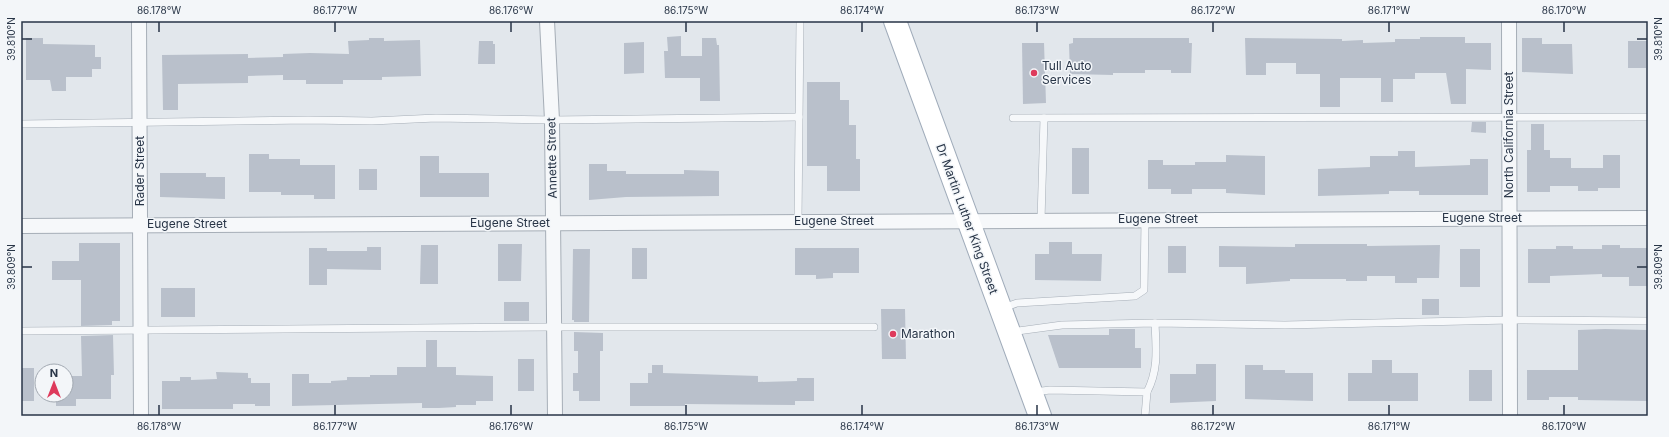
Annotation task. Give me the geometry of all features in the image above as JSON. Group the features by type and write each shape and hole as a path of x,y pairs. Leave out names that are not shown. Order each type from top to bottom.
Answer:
{"main road":[{"name":"Dr Martin Luther King Street","path":"895,21 1040,416"}],"street":[{"name":"Rader Street","path":"139,21 141,416"},
{"name":"Annette Street","path":"547,21 552,120 555,416"},
{"name":"North California Street","path":"1509,21 1510,416"},
{"name":"Eugene Street","path":"21,226 140,224 1145,219 1648,218"}],"lane":[{"path":"798,221 800,21"},
{"path":"21,124 139,121 372,121 436,118 552,120 799,117"},
{"path":"1013,118 1648,117"},
{"path":"1041,220 1044,118"},
{"path":"1000,309 1017,303 1135,296 1144,290 1145,219"},
{"path":"1009,332 1062,324 1285,324 1510,320 1648,321"},
{"path":"1145,416 1147,392 1153,380 1156,366 1156,323"},
{"path":"21,331 554,327 874,327"},
{"path":"1032,392 1050,390 1147,392"}],"building":[{"path":"681,36 681,56 702,56 702,38 716,38 717,45 719,45 720,101 700,101 700,78 665,78 664,51 668,51 667,37"},
{"path":"1420,37 1465,37 1465,43 1491,43 1491,70 1466,69 1466,104 1451,104 1446,73 1415,73 1415,79 1393,79 1393,102 1381,102 1381,78 1340,78 1340,107 1320,107 1320,74 1296,74 1296,63 1266,63 1266,75 1246,75 1245,38 1342,39 1342,41 1363,40 1363,43 1395,42 1395,39 1420,39"},
{"path":"26,38 43,38 43,44 95,45 95,57 101,57 101,69 92,69 92,77 66,77 66,91 52,91 50,80 26,80"},
{"path":"369,38 384,38 384,41 420,40 421,76 382,77 382,80 343,80 343,84 306,84 306,80 283,80 283,75 248,76 248,83 178,84 178,110 163,110 162,55 248,54 248,58 283,57 283,54 349,54 348,41 369,40"},
{"path":"1073,38 1189,38 1189,43 1192,43 1191,73 1171,73 1171,70 1145,70 1145,73 1113,73 1113,75 1070,74 1069,44 1073,43"},
{"path":"1522,38 1542,38 1542,44 1572,44 1573,74 1522,72"},
{"path":"479,41 493,41 493,44 495,44 495,64 478,64"},
{"path":"1628,41 1647,41 1646,68 1628,68"},
{"path":"644,42 644,73 624,74 624,43"},
{"name":"Tull Auto Services","path":"1022,43 1044,43 1046,103 1023,104"},
{"path":"807,82 840,82 840,100 849,100 849,125 856,125 856,159 860,159 860,191 827,191 827,166 807,166"},
{"path":"1472,122 1486,122 1486,133 1471,132"},
{"path":"1531,124 1544,124 1544,150 1550,150 1550,158 1571,158 1571,168 1603,168 1603,155 1620,155 1620,188 1598,188 1598,191 1578,191 1578,186 1550,186 1550,192 1527,192 1527,150 1531,150"},
{"path":"1072,148 1089,148 1089,194 1072,194"},
{"path":"1398,151 1415,151 1415,167 1470,165 1470,159 1488,159 1488,195 1419,195 1419,191 1389,191 1389,194 1318,196 1318,169 1370,167 1370,156 1398,156"},
{"path":"249,154 269,154 269,159 300,159 300,165 335,165 335,199 314,199 314,195 281,195 281,192 249,192"},
{"path":"1226,155 1265,156 1265,195 1226,193 1226,189 1192,189 1192,194 1171,194 1171,189 1148,189 1148,160 1163,160 1163,165 1195,165 1195,162 1226,162"},
{"path":"420,156 439,156 439,173 489,173 489,197 420,197"},
{"path":"589,164 607,164 607,171 626,171 626,174 684,174 684,170 719,171 719,196 626,197 589,200"},
{"path":"359,169 377,169 377,190 359,190"},
{"path":"160,173 206,173 206,177 225,177 225,199 160,197"},
{"path":"1049,242 1072,242 1072,254 1102,254 1101,281 1035,280 1035,254 1049,254"},
{"path":"79,243 120,243 120,321 112,321 112,325 81,326 81,280 52,280 52,261 79,261"},
{"path":"498,244 522,244 521,281 498,281"},
{"path":"1295,244 1367,244 1367,246 1440,245 1439,278 1417,278 1417,283 1395,283 1395,276 1367,276 1367,281 1346,281 1346,279 1290,279 1290,281 1246,284 1246,267 1219,267 1219,246 1295,247"},
{"path":"421,245 438,245 438,284 420,284"},
{"path":"1602,245 1620,245 1620,248 1647,248 1647,286 1629,286 1629,277 1602,277 1602,274 1550,276 1550,283 1528,283 1528,249 1556,249 1556,246 1573,246 1573,249 1602,249"},
{"path":"1168,246 1186,246 1186,273 1168,273"},
{"path":"367,247 381,247 381,270 327,269 327,285 309,285 309,248 327,248 327,251 367,251"},
{"path":"632,248 647,248 647,279 632,279"},
{"path":"795,248 859,248 859,273 833,273 833,278 816,279 816,275 795,275"},
{"path":"573,249 590,249 589,322 574,322 574,320 572,320"},
{"path":"1460,249 1480,249 1480,287 1460,287"},
{"path":"161,288 195,288 195,317 161,317"},
{"path":"1422,299 1439,299 1439,315 1422,315"},
{"path":"504,302 529,302 529,321 504,321"},
{"name":"Marathon","path":"881,309 905,309 906,359 882,359"},
{"path":"1109,329 1135,329 1135,348 1141,348 1141,368 1059,368 1048,335 1109,335"},
{"path":"1578,330 1647,330 1648,401 1578,400 1578,397 1549,397 1549,400 1527,400 1527,370 1578,370"},
{"path":"574,332 603,333 603,351 600,351 600,401 579,401 579,391 573,391 573,373 578,373 578,351 574,351"},
{"path":"113,335 114,375 111,375 111,399 76,399 76,406 56,406 56,403 74,403 74,376 82,376 81,336"},
{"path":"426,340 437,340 437,367 456,367 456,375 493,376 493,401 476,401 476,405 456,405 456,407 439,408 422,408 422,403 292,406 292,374 309,374 309,383 331,383 331,381 347,380 347,377 397,375 397,367 426,367"},
{"path":"518,359 534,359 534,391 518,391"},
{"path":"1372,360 1392,360 1392,373 1418,373 1418,401 1348,401 1348,373 1372,373"},
{"path":"1196,364 1216,364 1216,401 1170,403 1170,374 1196,374"},
{"path":"652,365 663,365 663,373 758,376 758,382 797,381 797,378 814,378 814,401 795,401 795,405 685,404 685,406 630,406 630,383 648,383 648,373 652,373"},
{"path":"1245,365 1263,365 1263,370 1285,370 1285,373 1313,373 1313,401 1245,399"},
{"path":"21,368 34,368 34,401 21,401"},
{"path":"1469,370 1492,370 1492,401 1469,401"},
{"path":"216,372 248,373 248,378 251,378 251,383 270,383 270,406 233,404 233,409 162,409 162,381 180,381 180,377 191,377 191,380 217,379"}],"place":[{"name":"Tull Auto Services","path":"1034,73"},
{"name":"Marathon","path":"893,334"}]}
